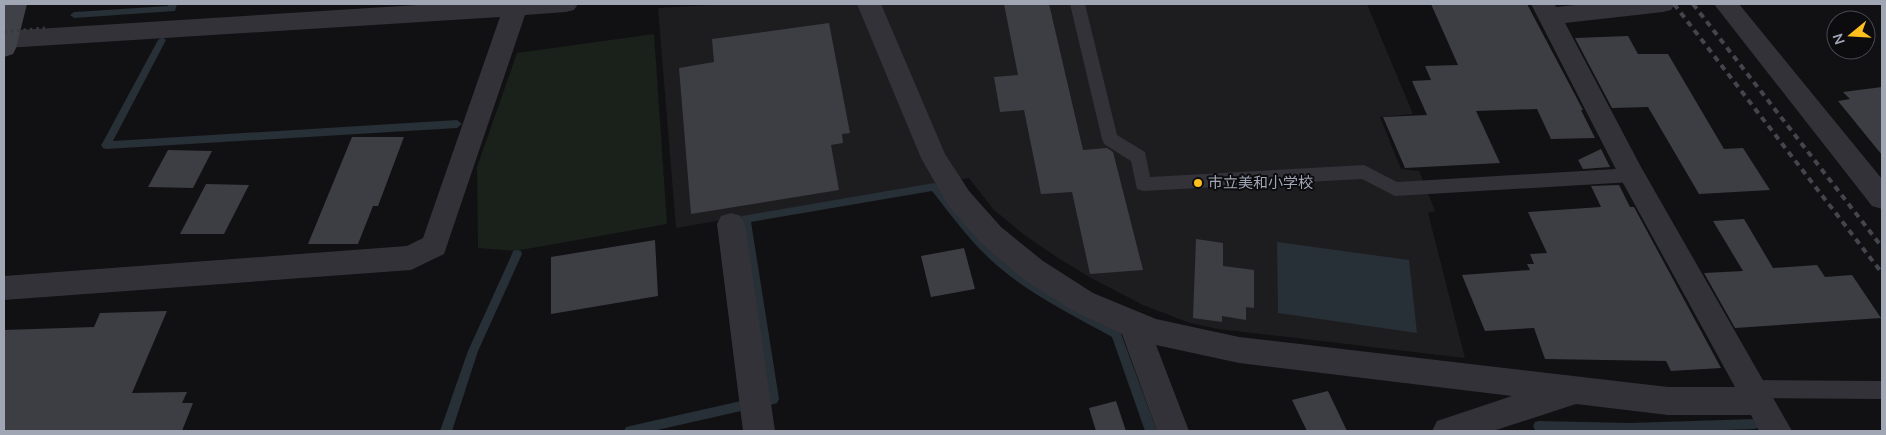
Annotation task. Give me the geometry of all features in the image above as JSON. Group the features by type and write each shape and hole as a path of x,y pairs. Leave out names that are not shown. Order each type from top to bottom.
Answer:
{"main road":[{"path":"4,40 11,8"}],"street":[{"path":"4,40 566,4"},
{"path":"869,4 934,158 959,199 991,235 1033,270 1083,302 1134,325 1187,340 1239,350 1668,401 1755,395"},
{"path":"1663,4 1546,10 1632,175 1776,431"},
{"path":"1726,4 1882,198"},
{"path":"4,288 411,258 434,246 516,6"},
{"path":"731,224 759,431"},
{"path":"1134,325 1173,431"},
{"path":"1448,431 1576,390"}],"lane":[{"path":"1077,4 1110,139 1139,157 1143,184 1364,172 1395,189 1632,175"},
{"path":"1755,395 1882,390"}],"path":[{"path":"4,40 45,28"}],"shaded area":[{"name":"市立美和小学校","path":"728,4 1367,4 1413,114 1380,117 1401,169 1419,171 1435,211 1428,213 1465,358 1218,329 1190,323 1143,305 1091,278 1058,258 1023,234 993,209 969,178 676,228 658,8"},
{"path":"654,34 667,224 515,251 478,248 477,167 517,53"},
{"path":"1277,242 1409,260 1417,333 1278,313"}],"building":[{"path":"1004,4 1049,4 1083,150 1107,148 1113,152 1143,270 1090,274 1072,192 1041,194 1024,110 1000,112 994,77 1018,75"},
{"path":"1431,4 1527,4 1583,110 1581,110 1595,138 1551,139 1537,109 1476,111 1500,163 1405,168 1383,117 1427,115 1412,81 1431,80 1425,66 1458,65"},
{"path":"829,23 850,133 842,134 843,143 831,145 839,190 691,214 679,68 714,62 712,39"},
{"path":"1628,36 1638,54 1668,54 1724,149 1743,148 1770,190 1699,194 1648,107 1612,108 1575,38"},
{"path":"1882,87 1882,155 1838,101 1850,99 1843,92"},
{"path":"352,137 404,137 378,206 373,206 358,244 308,244"},
{"path":"1601,149 1610,167 1583,169 1578,160"},
{"path":"168,150 212,151 193,188 148,187"},
{"path":"206,184 249,185 224,234 180,234"},
{"path":"1619,185 1630,207 1634,207 1721,368 1671,371 1666,361 1545,359 1534,328 1485,331 1462,275 1530,270 1527,264 1534,264 1530,254 1547,253 1528,212 1601,207 1591,186"},
{"path":"1744,219 1773,268 1817,265 1825,277 1852,275 1881,318 1735,328 1704,273 1743,271 1713,221"},
{"path":"1196,239 1223,243 1223,266 1254,270 1254,308 1246,307 1246,320 1222,316 1222,322 1193,318"},
{"path":"655,240 658,296 551,314 551,257"},
{"path":"964,248 975,289 931,297 921,256"},
{"path":"167,311 132,393 187,392 182,403 193,403 182,431 4,431 4,330 94,327 100,313"},
{"path":"1328,391 1347,431 1307,431 1292,400"},
{"path":"1116,401 1126,431 1096,431 1089,408"}],"waterway":[{"path":"74,15 172,9 173,4"},
{"path":"162,40 106,145 457,124"},
{"path":"766,400 773,399 746,219 934,187 980,242 1010,270 1054,299 1116,334 1151,431"},
{"path":"446,431 473,351 517,254"},
{"path":"630,431 741,406"},
{"path":"1539,426 1630,428 1754,424"}],"railway":[{"path":"1674,4 1882,273"},
{"path":"1693,4 1882,247"}],"place":[{"name":"市立美和小学校","path":"1198,183"}]}
